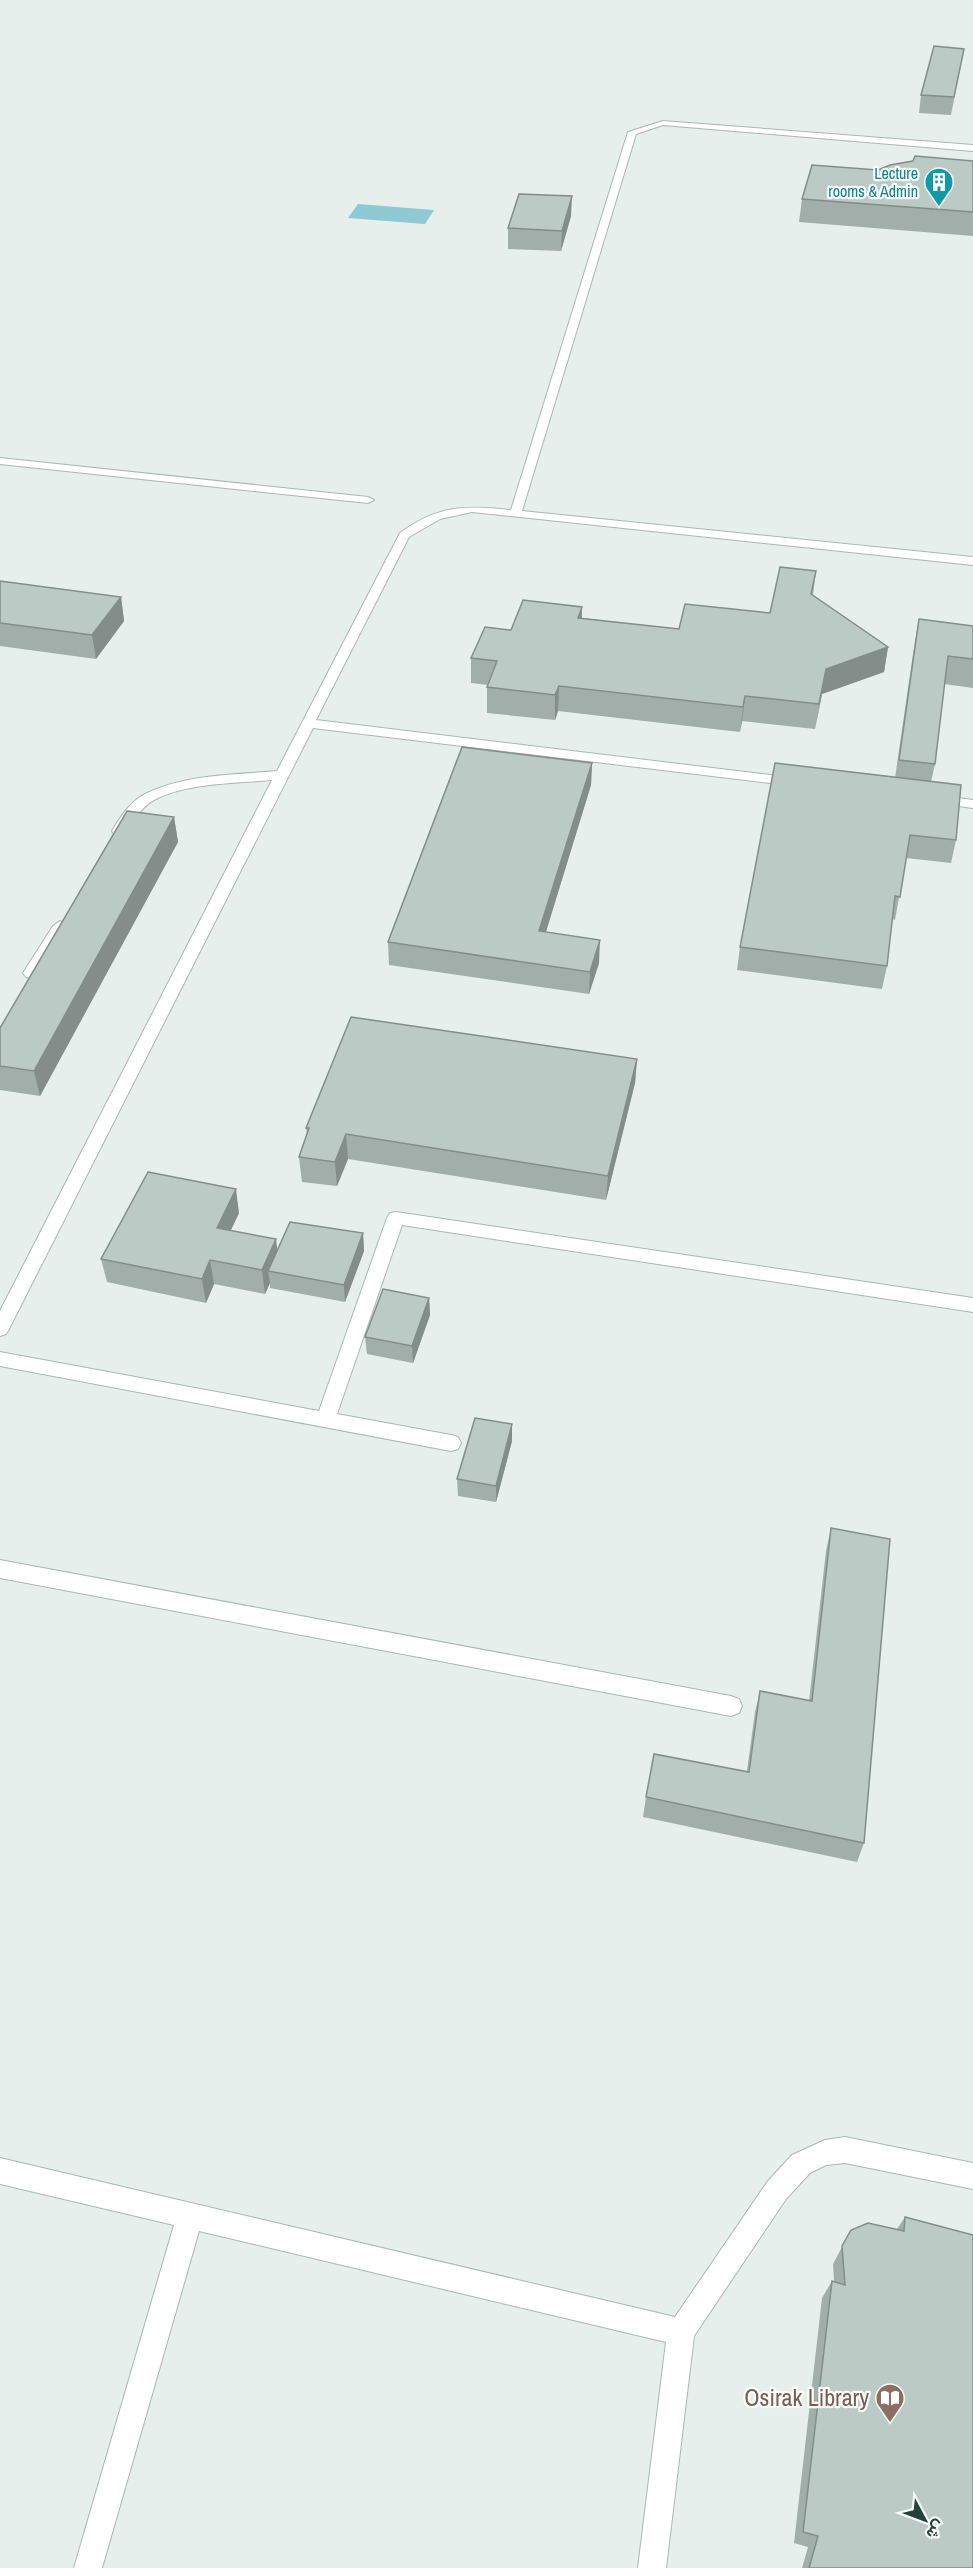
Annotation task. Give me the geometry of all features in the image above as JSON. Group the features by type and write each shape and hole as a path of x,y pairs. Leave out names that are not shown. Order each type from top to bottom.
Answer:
{"lane":[{"path":"516,513 632,132 663,123 973,148"},
{"path":"0,461 368,500"},
{"path":"0,1329 404,535 416,525 454,510 472,509 973,561"},
{"path":"308,723 807,783"},
{"path":"109,846 127,817 149,797 195,783 282,775"},
{"path":"926,798 973,804"},
{"path":"31,973 67,915"},
{"path":"326,1419 396,1218 973,1305"},
{"path":"0,1359 451,1443"},
{"path":"0,1569 731,1706"},
{"path":"652,2568 681,2332 777,2190 801,2164 825,2153 845,2150 973,2176"},
{"path":"0,2171 681,2332"},
{"path":"88,2568 190,2216"}],"water":[{"path":"358,204 434,210 425,224 348,218"}],"building":[{"path":"934,46 964,49 954,97 921,95"},
{"path":"915,156 973,161 973,212 802,199 812,165 878,170 890,165 913,161"},
{"path":"519,194 572,196 562,231 508,228"},
{"path":"780,567 816,571 811,594 888,647 826,669 819,704 745,696 743,707 559,686 555,695 487,687 497,661 471,658 485,627 511,630 523,600 582,607 578,618 679,629 685,604 770,613"},
{"path":"0,581 121,597 92,635 0,623"},
{"path":"919,619 973,626 973,659 948,656 935,764 899,760"},
{"path":"462,747 592,763 539,931 600,940 590,972 388,942"},
{"path":"775,763 961,785 956,840 910,835 900,897 895,896 887,966 740,947"},
{"path":"127,811 174,817 34,1071 0,1066 0,1028"},
{"path":"351,1017 637,1059 608,1176 346,1134 335,1162 299,1157 309,1128 306,1128"},
{"path":"148,1172 236,1189 217,1228 276,1239 262,1270 210,1260 202,1279 101,1259"},
{"path":"290,1222 363,1233 344,1285 268,1271"},
{"path":"383,1289 429,1298 412,1346 365,1337"},
{"path":"475,1418 512,1424 496,1486 457,1479"},
{"path":"831,1528 890,1539 864,1843 646,1797 654,1754 749,1772 760,1691 812,1701"},
{"name":"Osirak Library","path":"905,2217 973,2235 973,2568 809,2568 818,2536 803,2532 832,2281 845,2285 842,2246 851,2230 868,2223 904,2231"}],"place":[{"name":"Lecture rooms & Admin","path":"939,208"},
{"name":"Osirak Library","path":"890,2424"}]}
